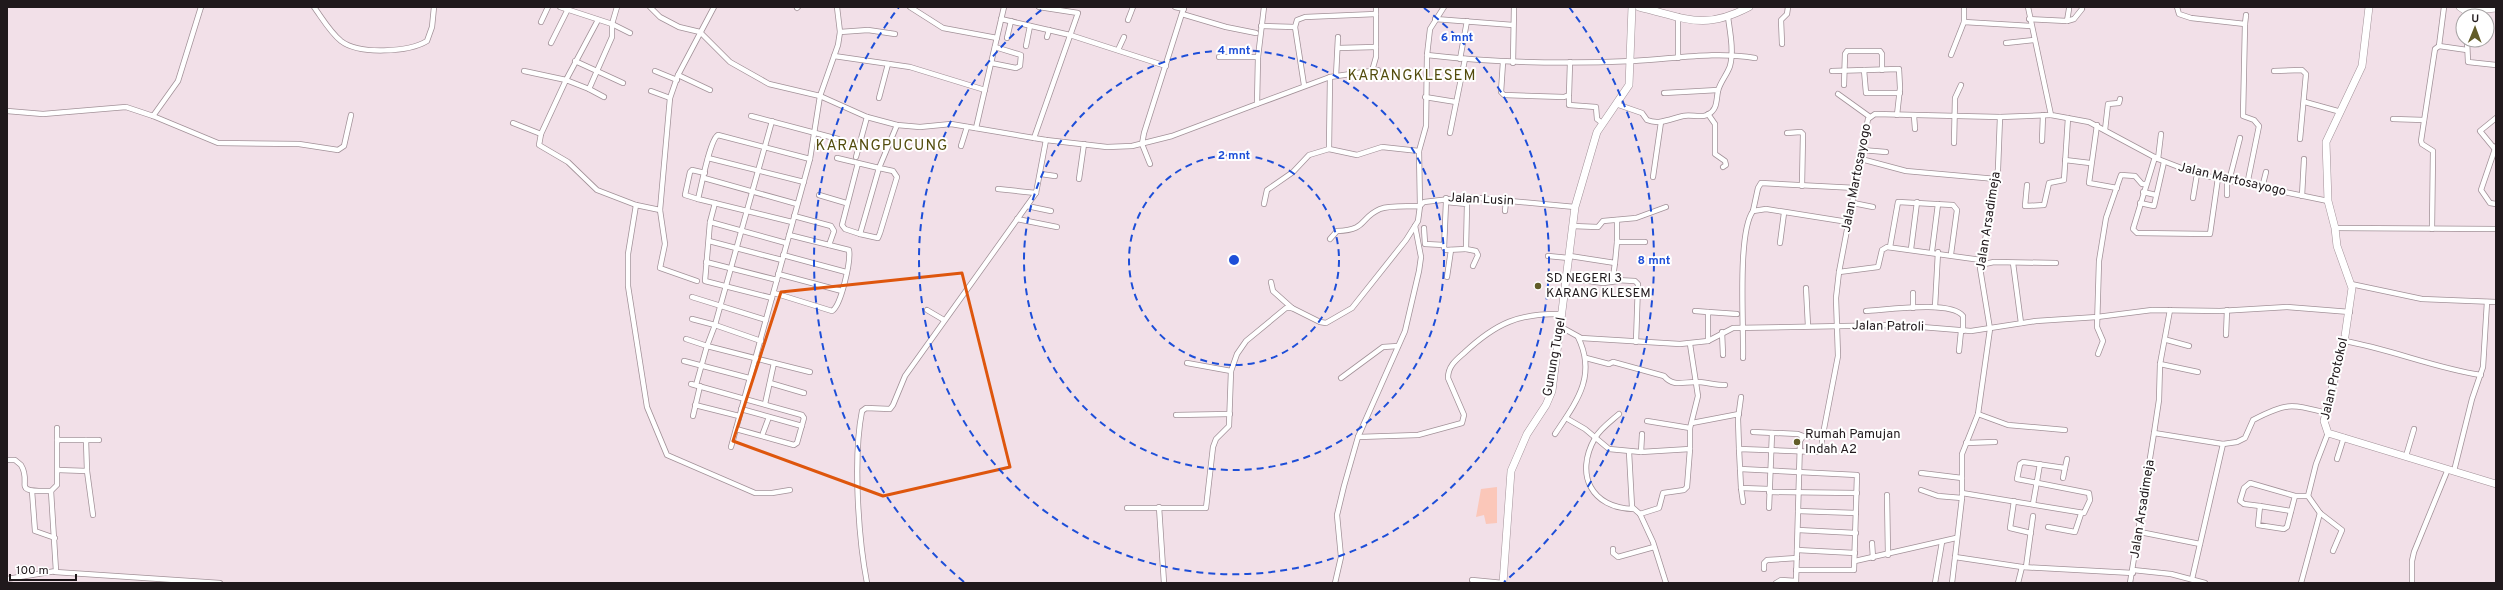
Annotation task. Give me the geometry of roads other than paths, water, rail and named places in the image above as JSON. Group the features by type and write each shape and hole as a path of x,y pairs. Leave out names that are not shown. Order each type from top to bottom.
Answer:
{"street":[{"path":"153,116 178,81 201,7"},
{"path":"314,7 340,40 354,48 373,50 411,48 427,41 432,27 434,7"},
{"path":"541,22 548,7"},
{"path":"560,7 612,24 630,33"},
{"path":"589,89 612,37 612,24 617,7"},
{"path":"650,7 660,17 679,27 700,32 730,62 749,73 776,86 820,96 867,117 897,125 920,127 941,123 1046,140 1107,147 1142,144 1172,136 1304,85 1330,77 1378,70"},
{"path":"697,280 660,268 665,244 660,210 670,98 678,77 714,7"},
{"path":"731,447 810,159 820,96 834,56 840,32 837,7"},
{"path":"910,7 943,28 997,38"},
{"path":"976,128 1004,7"},
{"path":"1039,7 1060,9 1078,13"},
{"path":"1034,138 1080,7"},
{"path":"1128,20 1133,7"},
{"path":"1150,164 1142,144 1184,8 1175,7"},
{"path":"1257,104 1258,57 1264,7"},
{"path":"1372,71 1376,47 1376,7"},
{"path":"1336,583 1341,550 1337,515 1358,437 1405,331 1421,261 1415,226 1420,206 1419,151 1425,131 1427,56 1430,29 1444,7"},
{"path":"1513,63 1514,7"},
{"name":"Gunung Tugel","path":"1503,583 1511,471 1527,434 1551,395 1570,257 1575,207 1592,148 1602,123 1629,85 1632,61 1632,7"},
{"path":"1639,7 1705,22 1728,17 1737,10 1749,7"},
{"path":"1782,44 1781,18 1787,14 1788,7"},
{"path":"1951,55 1964,22 1964,7"},
{"path":"2028,7 2029,19 2051,115"},
{"path":"2177,7 2179,14 2191,18 2245,24"},
{"name":"Jalan Protokol","path":"2369,7 2362,66 2341,112 2329,131 2326,142 2328,201 2335,228 2337,246 2352,284 2350,312 2324,424 2328,433 2496,484"},
{"path":"2432,229 2433,151 2422,144 2424,120 2435,49 2439,46 2444,7"},
{"path":"551,44 568,9"},
{"path":"2067,21 2069,9"},
{"path":"2029,19 2067,21 2074,19 2082,9"},
{"path":"1182,14 1226,27 1256,33"},
{"path":"1304,85 1295,27 1298,20 1305,17 1376,14"},
{"path":"2246,15 2243,116 2254,120 2259,126 2247,185"},
{"path":"1678,16 1678,58"},
{"path":"1616,104 1642,113 1649,121 1661,122 1687,115 1708,114 1716,106 1718,90 1728,70 1732,54 1728,17"},
{"path":"1001,18 1070,35 1166,66"},
{"path":"1435,19 1513,26"},
{"path":"598,20 566,80 541,134 540,147 568,162 592,186 636,205 660,210"},
{"path":"1007,38 1010,21"},
{"path":"1450,133 1456,102 1467,21"},
{"path":"1964,22 2031,26"},
{"path":"1026,46 1030,26"},
{"path":"1261,26 1295,27"},
{"path":"840,32 868,30 895,34"},
{"path":"1047,37 1049,30"},
{"path":"1118,50 1124,36"},
{"path":"1336,76 1338,36"},
{"path":"2006,43 2034,40"},
{"path":"2439,46 2467,50 2468,62 2496,65"},
{"path":"992,63 1016,68 1020,66 1022,61 1021,55 995,47"},
{"path":"1338,48 1376,47"},
{"path":"1844,85 1845,54 1850,50 1880,51 1882,54 1882,70"},
{"path":"1427,56 1513,63 1632,61 1732,54 1755,58"},
{"path":"834,56 922,70 985,90"},
{"path":"1219,57 1258,57"},
{"path":"576,62 623,83"},
{"path":"1503,62 1502,92 1504,94 1569,96"},
{"path":"1570,62 1569,105 1596,107 1597,119 1602,123"},
{"path":"879,98 888,64"},
{"path":"1832,71 1899,69 1900,93 1897,115"},
{"path":"1864,70 1866,93 1900,93"},
{"path":"524,71 566,80 604,97"},
{"path":"655,71 678,77 710,90"},
{"path":"2274,71 2305,72 2305,102 2300,139"},
{"path":"1329,149 1330,77"},
{"path":"1954,143 1955,98 1961,85"},
{"path":"1664,93 1718,90"},
{"path":"651,91 670,98"},
{"path":"1838,94 1870,117"},
{"path":"1425,97 1456,102"},
{"path":"2105,130 2108,104 2119,103 2120,99"},
{"path":"2305,102 2341,112"},
{"path":"7,111 43,114 129,107 218,143 299,144 341,150 344,146 351,115"},
{"path":"1708,114 1714,124 1715,154 1726,161 1726,165 1723,167"},
{"name":"Jalan Martosayogo","path":"1799,451 1820,451 1838,356 1836,296 1839,272 1862,150 1870,117 1875,114 2000,117 2051,115 2068,118 2096,125 2164,162 2197,174 2328,201"},
{"path":"2042,115 2042,141"},
{"path":"751,116 838,139"},
{"path":"1914,116 1915,129"},
{"path":"856,157 867,117"},
{"name":"Jalan Arsadimeja","path":"1952,583 1962,495 1960,463 1966,443 1978,414 1990,329 1980,276 1980,262 1999,160 2000,117"},
{"path":"2027,185 2025,206 2044,205 2049,184 2064,180 2068,118"},
{"path":"2496,118 2480,131 2495,147 2481,190 2490,203 2496,204"},
{"path":"2393,119 2424,120"},
{"path":"693,416 701,365 720,307 746,212 766,149 772,121"},
{"path":"1654,177 1661,122"},
{"path":"513,123 541,134"},
{"path":"860,234 879,168 897,125"},
{"path":"2096,125 2090,163 2089,183 2117,188"},
{"path":"961,146 967,127"},
{"path":"1787,133 1802,133 1802,186"},
{"path":"2162,134 2156,158 2140,203 2134,232 2140,234 2206,235 2211,232 2218,178"},
{"path":"698,199 708,158 714,139 718,135 766,149 810,159"},
{"path":"2227,195 2228,181 2240,138"},
{"path":"867,583 862,557 858,476 859,424 862,411 866,408 884,409 892,407 905,376 1036,193 1041,174 1046,140"},
{"path":"1079,179 1084,144"},
{"path":"1264,204 1267,190 1294,172 1309,155 1329,149 1357,155 1382,147 1419,151"},
{"path":"1862,150 1886,152"},
{"path":"708,158 804,182"},
{"path":"837,158 893,171 897,177 879,236 874,238 842,227 846,203 858,163"},
{"path":"1861,159 1911,172 1996,179"},
{"path":"2302,196 2304,159"},
{"path":"2065,160 2090,163"},
{"path":"2140,203 2154,206 2164,162"},
{"path":"705,173 692,170 690,172 685,195 746,212 792,222"},
{"path":"2262,188 2266,172"},
{"path":"1041,174 1056,176"},
{"path":"2098,354 2103,341 2098,330 2097,317 2099,261 2106,218 2121,176 2124,174 2135,176 2142,184 2146,184"},
{"path":"2193,198 2197,174"},
{"path":"704,178 797,204"},
{"path":"1743,358 1744,258 1749,218 1753,211 1759,184 1764,183 1856,188"},
{"path":"998,189 1036,193"},
{"path":"2144,192 2156,195"},
{"path":"820,195 846,203"},
{"name":"Jalan Lusin","path":"1330,240 1337,232 1350,231 1360,227 1380,209 1420,206 1427,200 1506,201 1575,207"},
{"path":"1466,250 1468,204 1446,200 1444,244 1446,250 1466,250 1478,252 1473,266"},
{"path":"1505,211 1506,201"},
{"path":"1890,247 1896,204 1903,201 1938,204 1957,208 1951,254"},
{"path":"1911,249 1917,202"},
{"path":"715,203 710,222 705,281 725,287 773,295 832,311 837,307 842,291 849,250 789,235"},
{"path":"1853,203 1873,206"},
{"path":"1932,251 1938,204"},
{"path":"636,205 628,254 628,286 647,407 667,455 705,473 755,493 772,493 790,490"},
{"path":"1027,206 1050,211"},
{"path":"1572,226 1598,227 1603,220 1636,218 1666,207"},
{"path":"1753,211 1766,210 1848,222"},
{"path":"1780,243 1784,213"},
{"path":"794,216 832,226 834,231 829,245"},
{"path":"1017,219 1057,226"},
{"path":"1617,220 1614,277 1618,281"},
{"path":"710,222 741,232 786,243"},
{"path":"1270,282 1273,291 1292,308 1320,322 1329,322 1359,302 1378,273 1415,226"},
{"path":"1424,228 1425,244 1444,244"},
{"path":"2335,228 2496,229"},
{"path":"708,241 736,250 782,260"},
{"path":"1617,242 1645,242"},
{"path":"1839,272 1878,267 1882,250 1890,247 1951,254 1980,262 2056,263"},
{"path":"1447,277 1451,250"},
{"path":"1935,307 1938,252"},
{"path":"783,255 846,272"},
{"path":"1548,256 1570,257 1615,264"},
{"path":"706,262 777,280"},
{"path":"2013,263 2021,324"},
{"path":"778,274 842,291"},
{"path":"1567,278 1603,283 1635,281 1638,284 1636,342"},
{"path":"2352,284 2422,299 2496,302"},
{"path":"1806,288 1808,326"},
{"path":"1913,293 1913,308"},
{"path":"692,297 720,307 766,320"},
{"path":"2412,583 2412,560 2414,552 2451,470 2472,398 2481,375 2486,338 2487,302"},
{"path":"1866,311 1935,307 1961,313 1964,318 1959,351"},
{"name":"Jalan Patroli","path":"1561,327 1578,337 1636,342 1690,344 1708,341 1729,329 1744,328 1897,325 1962,331 2149,310 2220,311 2287,307 2350,312"},
{"path":"1127,508 1206,508 1214,442 1228,429 1232,371 1237,354 1246,341 1283,310 1292,308"},
{"path":"927,310 944,320"},
{"name":"Jalan Arsadimeja","path":"2130,583 2140,532 2159,400 2160,364 2167,340 2170,310"},
{"path":"2226,335 2227,310"},
{"path":"1695,311 1736,314"},
{"path":"1708,312 1708,341"},
{"path":"1358,437 1418,435 1462,423 1464,416 1448,378 1453,363 1489,330 1504,323 1536,314 1562,314"},
{"path":"692,319 761,341"},
{"path":"1722,332 1723,355"},
{"path":"1555,434 1566,418 1585,383 1586,358 1578,337"},
{"path":"686,339 707,346 810,372"},
{"path":"2167,340 2189,346"},
{"path":"2344,341 2372,346 2460,372 2481,375"},
{"path":"1640,514 1660,508 1664,492 1684,490 1687,487 1691,425 1697,399 1690,344"},
{"path":"1341,378 1383,347 1398,346"},
{"path":"1586,358 1609,364 1613,362 1664,376 1668,381 1674,383 1695,382 1724,385"},
{"path":"684,361 749,378"},
{"path":"766,404 774,363"},
{"path":"1187,363 1232,371"},
{"path":"2160,364 2198,372"},
{"path":"770,382 804,393"},
{"path":"691,384 744,397 802,415 804,418 797,443 794,445 736,429"},
{"path":"1741,397 1739,414 1739,449 1743,502"},
{"path":"695,405 739,416"},
{"path":"2154,434 2223,444 2243,439 2253,420 2284,406 2294,405 2327,413"},
{"path":"741,409 802,426"},
{"path":"1176,414 1230,414"},
{"path":"1619,414 1595,438 1587,456 1587,482 1591,490 1606,503 1618,509 1633,509 1640,514 1654,547 1666,583"},
{"path":"1647,421 1691,425 1739,414"},
{"path":"1978,414 2008,425 2065,430"},
{"path":"763,433 768,417"},
{"path":"1566,418 1585,429 1609,449 1629,452 1690,449"},
{"path":"7,460 14,460 21,465 25,487 32,492 51,491 56,487 58,470 57,428"},
{"path":"2406,456 2414,429"},
{"path":"1753,432 1800,434 1803,436 1822,437"},
{"path":"1769,508 1772,433"},
{"path":"2328,433 2316,464 2308,496 2320,513 2342,531 2333,552"},
{"path":"1641,452 1642,434"},
{"path":"1776,583 1781,580 1796,582 1798,470 1800,438 1803,436"},
{"path":"2337,459 2344,437"},
{"path":"57,440 99,440"},
{"path":"86,440 87,471 93,515"},
{"path":"1966,443 1995,442"},
{"path":"2192,579 2223,444"},
{"path":"1739,449 1799,451"},
{"path":"1629,452 1633,509"},
{"path":"2063,478 2067,459"},
{"path":"2048,527 2075,532 2081,514 2085,512 2089,506 2089,493 2018,480 2017,477 2023,462 2065,468"},
{"path":"2033,504 2040,464"},
{"path":"1740,469 1855,473 1857,476 1855,568 1852,571 1796,570"},
{"path":"58,470 87,471"},
{"path":"1921,473 1962,478"},
{"path":"2291,512 2241,502 2244,488 2247,484 2295,496 2308,496"},
{"path":"1742,488 1798,492 1857,493"},
{"path":"1921,490 1938,496 1962,495 2014,501 2081,514"},
{"path":"51,491 55,538 55,572"},
{"path":"32,492 35,530 55,538"},
{"path":"1887,495 1888,555"},
{"path":"2260,506 2256,524 2260,526 2286,529 2295,496"},
{"path":"2014,501 2010,528 2031,533"},
{"path":"1159,507 1164,583"},
{"path":"1798,511 1856,513"},
{"path":"2301,583 2320,513"},
{"path":"2018,583 2024,567 2033,516"},
{"path":"1798,530 1856,533"},
{"path":"2140,532 2200,544"},
{"path":"1855,561 1888,555 1956,538"},
{"path":"1935,583 1942,542"},
{"path":"1872,543 1873,558"},
{"path":"1613,549 1613,553 1618,558 1654,547"},
{"path":"1797,550 1855,553"},
{"path":"1955,557 2024,567 2171,574 2205,583"},
{"path":"1764,569 1764,563 1767,560 1797,558"},
{"path":"7,579 55,572 220,583"},
{"path":"1472,580 1503,583"}],"place":[{"name":"SD NEGERI 3 KARANG KLESEM","path":"1538,286"},
{"name":"Rumah Pamujan Indah A2","path":"1797,442"}],"district":[{"name":"KARANGKLESEM","path":"1412,76"},
{"name":"KARANGPUCUNG","path":"882,146"}]}
